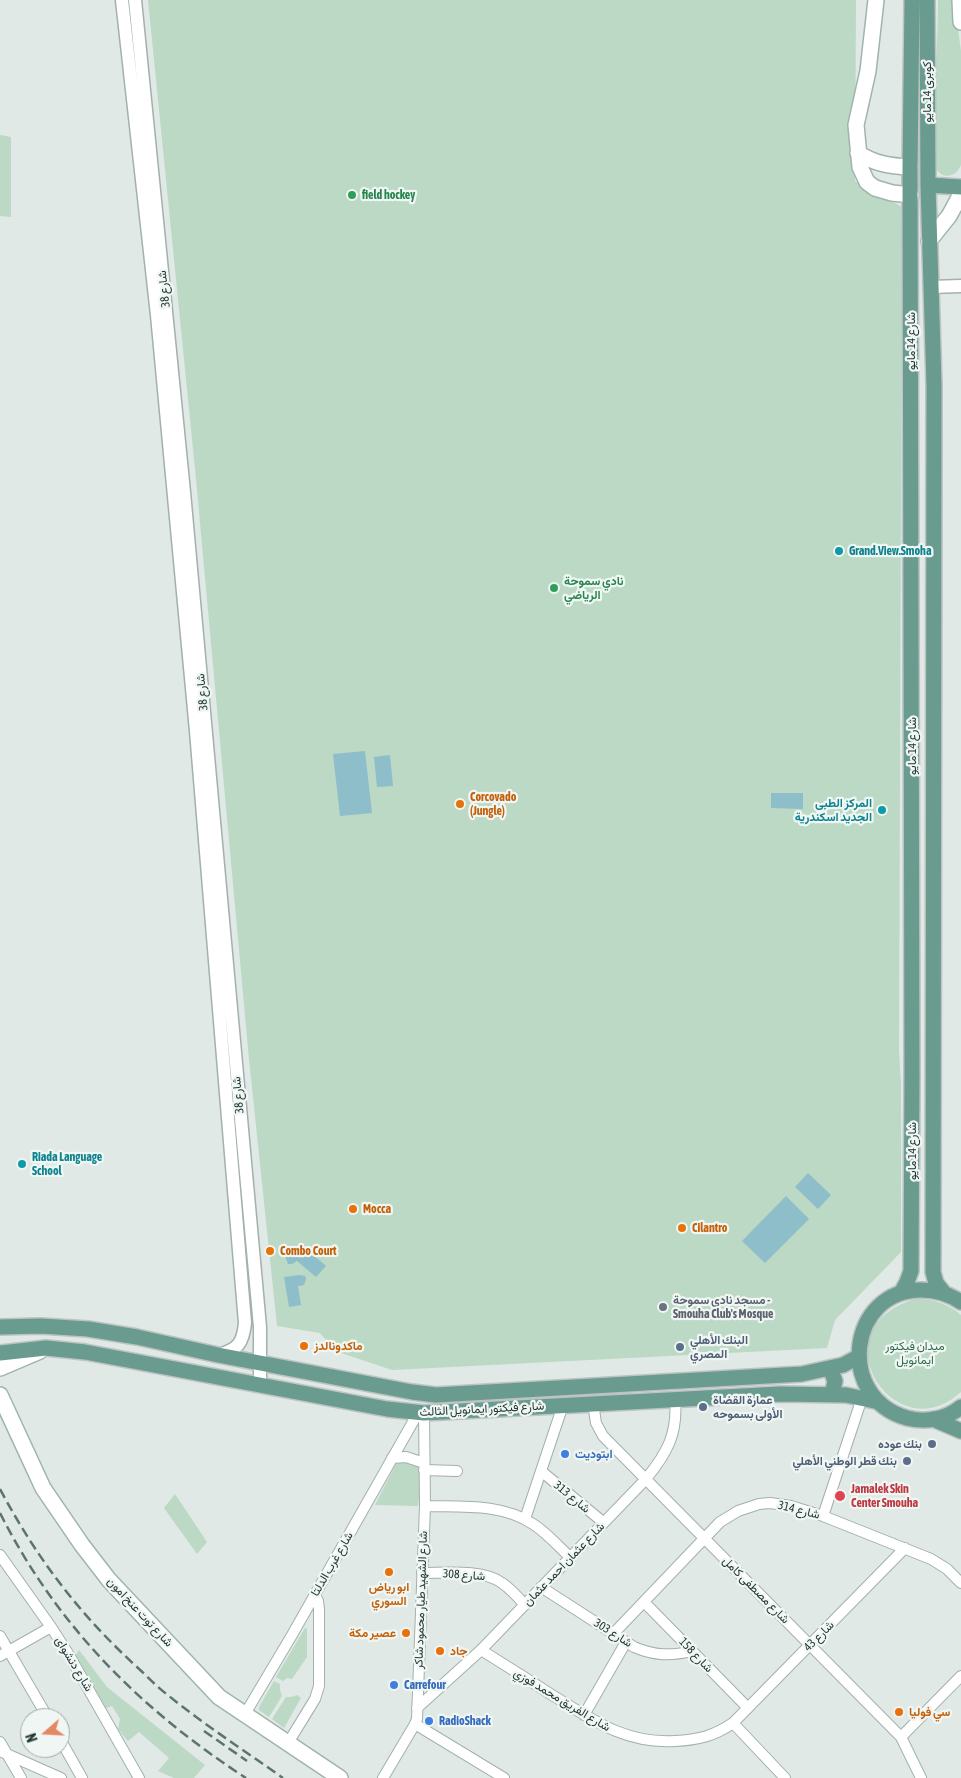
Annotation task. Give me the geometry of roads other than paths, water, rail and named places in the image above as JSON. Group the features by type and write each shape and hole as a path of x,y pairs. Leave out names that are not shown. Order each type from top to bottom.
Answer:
{"main road":[{"path":"876,0 868,71 856,125 858,153 863,175 875,188 892,194 911,195"},
{"name":"كوبرى 14 مايو","path":"910,166 912,0"},
{"name":"كوبرى 14 مايو","path":"927,0 928,185"},
{"path":"960,0 961,22"},
{"path":"858,153 875,163 910,166"},
{"name":"شارع 14 مايو","path":"901,1293 911,1271 910,166"},
{"path":"928,185 961,187"},
{"name":"شارع 14 مايو","path":"928,185 934,385 933,1272 936,1283 944,1293"},
{"path":"929,241 948,216 961,194"},
{"path":"912,920 920,926 934,923"},
{"path":"961,1302 944,1293 918,1290 901,1293 876,1309 866,1323 860,1340 858,1357 866,1386 879,1402 899,1416 911,1419 933,1419 949,1415 961,1407"},
{"name":"شارع فيكتور ايمانويل الثالث","path":"0,1327 41,1326 88,1329 412,1392 436,1395 802,1374 843,1365 858,1357"},
{"path":"85,1352 88,1329"},
{"path":"0,1368 46,1348"},
{"name":"شارع فيكتور ايمانويل الثالث","path":"0,1354 46,1348 85,1352 387,1409 421,1413 780,1394 832,1395 879,1402"},
{"path":"830,1368 835,1381 832,1395"},
{"name":"شارع توت عنخ امون","path":"0,1395 43,1488 82,1545 109,1580 214,1692 340,1778"},
{"path":"933,1419 961,1431"}],"street":[{"name":"شارع 38","path":"122,0 191,627 245,1323 239,1344 232,1350 218,1355"},
{"name":"شارع 38","path":"135,0 191,627 260,1327 260,1384"},
{"path":"931,287 961,286"},
{"path":"823,1516 862,1398"},
{"name":"شارع عثمان احمد عثمان","path":"417,1708 481,1650 646,1479 670,1443 676,1420 675,1399"},
{"name":"شارع مصطفى كامل","path":"592,1403 596,1424 600,1432 901,1737 921,1778"},
{"path":"525,1519 563,1405"},
{"name":"شارع غرب الدلتا","path":"245,1714 392,1458 421,1413"},
{"name":"شارع الشهيد طيار محمود شاكر","path":"383,1778 416,1724 424,1506 421,1413"},
{"path":"392,1458 406,1457 424,1467 457,1471"},
{"name":"شارع 313","path":"541,1471 603,1522"},
{"name":"شارع 314","path":"613,1634 720,1522 738,1511 759,1504 780,1504 823,1516 939,1563 961,1582"},
{"path":"424,1506 486,1508 511,1513 525,1519 542,1531 570,1557"},
{"name":"شارع 43","path":"732,1723 905,1548"},
{"name":"شارع دنشواى","path":"0,1555 51,1627 139,1778"},
{"name":"شارع 308","path":"422,1573 473,1574 494,1578 503,1583 525,1604"},
{"name":"شارع 303","path":"541,1587 613,1634 648,1653 676,1655 692,1651"},
{"path":"288,1743 315,1699 319,1686 319,1609 315,1595"},
{"name":"شارع 158","path":"644,1602 748,1708"},
{"path":"5,1654 51,1627"},
{"path":"0,1636 5,1654 41,1708"},
{"path":"584,1715 626,1642"},
{"name":"شارع الفريق محمد فوزي","path":"481,1650 584,1715 626,1736 661,1742 694,1740 708,1737 732,1723"},
{"path":"901,1737 961,1676"},
{"path":"732,1723 785,1778"},
{"path":"416,1724 504,1778"},
{"path":"0,1742 3,1753 21,1778"},
{"path":"3,1753 61,1778"},
{"path":"70,1757 82,1778"}],"water":[{"path":"365,751 372,813 340,816 333,754"},
{"path":"390,755 393,786 377,787 374,757"},
{"path":"771,793 803,793 803,809 771,808"},
{"path":"808,1173 831,1195 818,1209 795,1187"},
{"path":"786,1196 809,1219 765,1263 742,1241"},
{"path":"302,1245 326,1266 316,1277 297,1261 288,1264 285,1256 288,1253 294,1253"},
{"path":"305,1276 306,1279 304,1285 298,1286 301,1305 289,1307 284,1277"}],"railway":[{"path":"0,1489 29,1539 61,1585 97,1628 157,1686 183,1707 283,1778"},
{"path":"0,1513 48,1593 75,1629 105,1662 171,1724 246,1778"},
{"path":"204,1731 247,1761"}],"place":[{"name":"field hockey","path":"352,195"},
{"name":"Grand.View.Smoha","path":"839,551"},
{"name":"نادي سموحة الرياضي","path":"554,588"},
{"name":"Corcovado (Jungle)","path":"460,804"},
{"name":"المركز الطبى الجديد اسكندرية","path":"882,810"},
{"name":"Riada Language School","path":"22,1164"},
{"name":"Mocca","path":"353,1209"},
{"name":"Cilantro","path":"682,1228"},
{"name":"Combo Court","path":"270,1251"},
{"name":"مسجد نادى سموحة - Smouha Club's Mosque","path":"663,1307"},
{"name":"ماكدونالدز","path":"304,1346"},
{"name":"البنك الأهلي المصري","path":"680,1347"},
{"name":"عمارة القضاة الأولى بسموحه","path":"703,1407"},
{"name":"بنك عوده","path":"932,1444"},
{"name":"ابتوديت","path":"565,1454"},
{"name":"بنك قطر الوطني الأهلي","path":"907,1461"},
{"name":"Jamalek Skin Center Smouha","path":"840,1496"},
{"name":"ابو رياض السوري","path":"389,1572"},
{"name":"عصير مكة","path":"406,1633"},
{"name":"جاد","path":"440,1651"},
{"name":"Carrefour","path":"394,1685"},
{"name":"سي فوليا","path":"899,1712"},
{"name":"RadioShack","path":"429,1721"}],"park label":[{"name":"ميدان فيكتور ايمانويل","path":"915,1353"}]}
